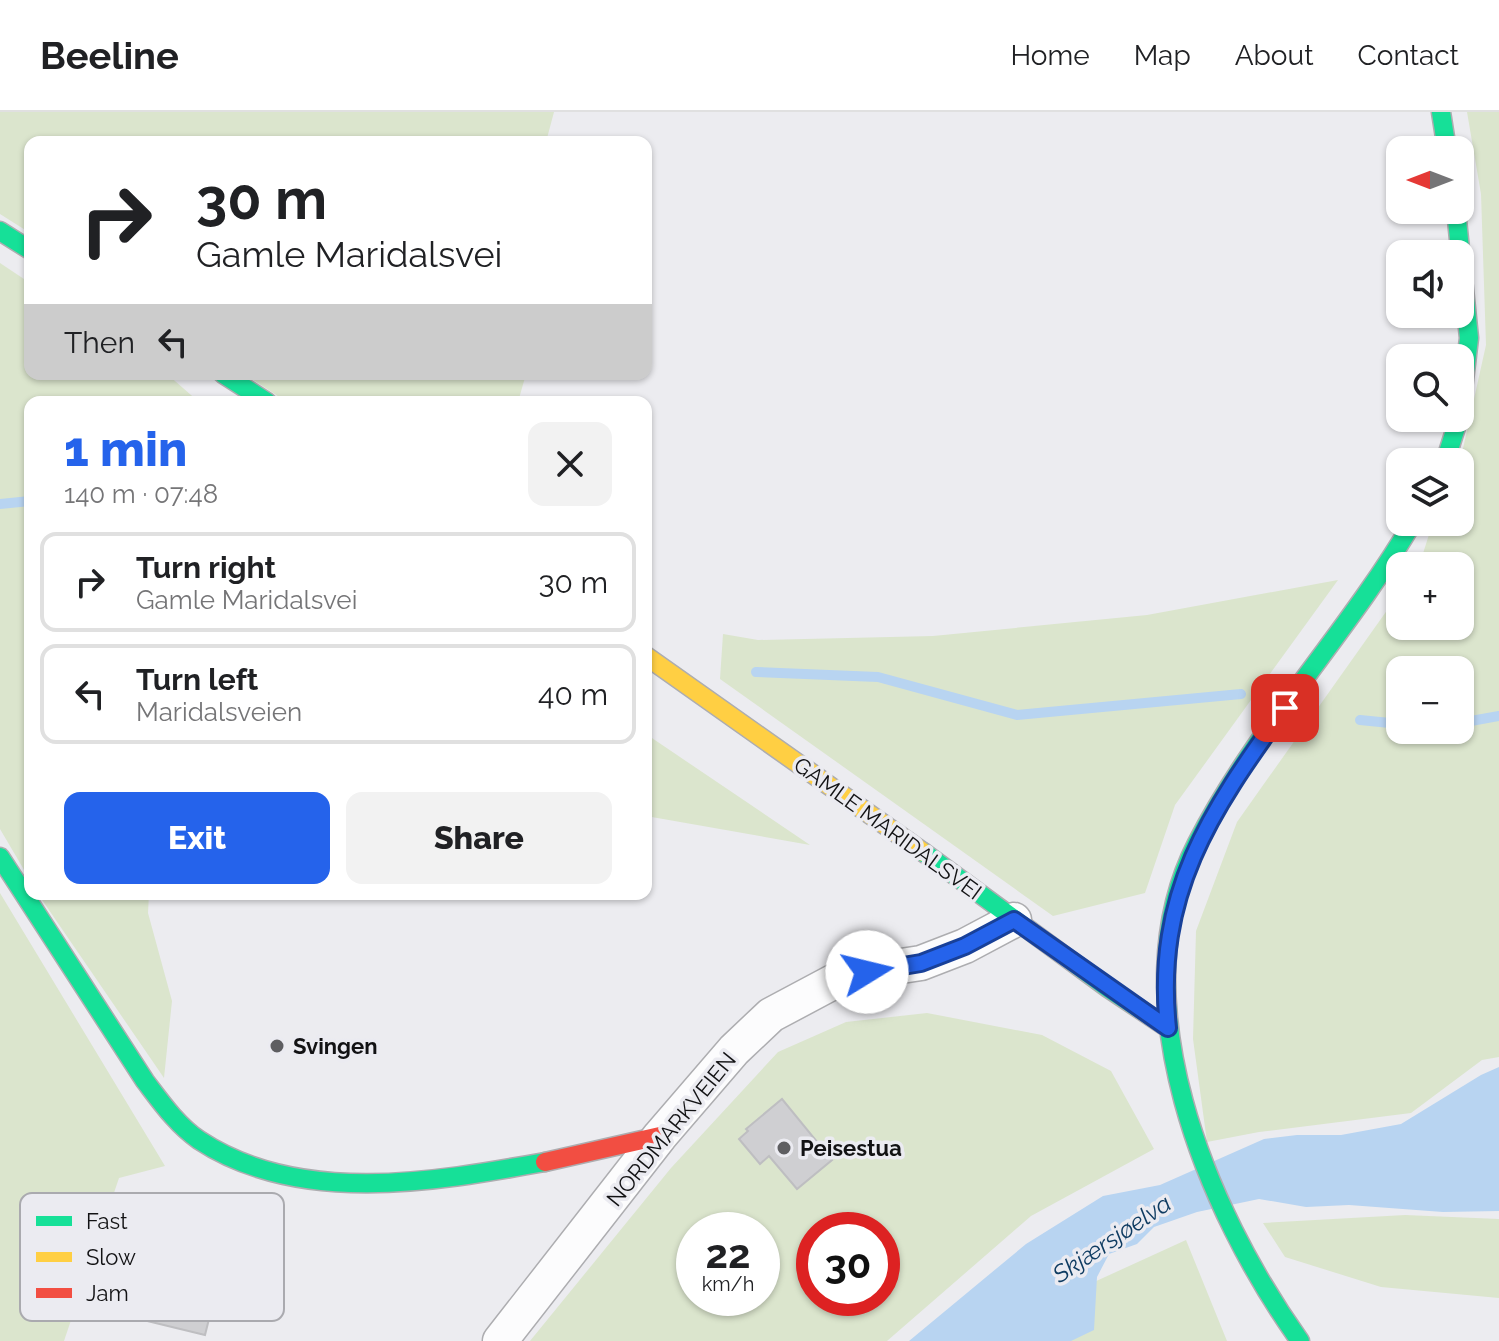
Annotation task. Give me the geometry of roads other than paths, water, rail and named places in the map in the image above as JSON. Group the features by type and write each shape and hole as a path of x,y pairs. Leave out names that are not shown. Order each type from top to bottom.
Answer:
{"street":[{"path":"1441,112 1445,136"},
{"path":"1457,224 1468,344"},
{"path":"0,231 24,246"},
{"path":"232,380 258,396"},
{"path":"1300,1341 1265,1288 1231,1226 1200,1149 1179,1082 1168,1028 1166,967 1175,899 1206,826 1405,536"},
{"name":"GAMLE MARIDALSVEI","path":"652,660 1168,1028"},
{"path":"0,857 24,894"},
{"path":"28,900 152,1091 196,1138 219,1153 285,1175 338,1182 378,1182 487,1171 660,1136"},
{"name":"NORDMARKVEIEN","path":"500,1341 660,1136 734,1050 771,1015 848,974 921,963 965,946 1014,920"}],"water":[{"name":"Skjærsjøelva","path":"1499,1067 1499,1211 1443,1212 1349,1205 1306,1207 1259,1199 1197,1212 1154,1227 1137,1244 1109,1254 1097,1277 1094,1330 1071,1341 909,1341 1026,1244 1103,1196 1160,1185 1264,1139 1341,1135 1401,1124"}],"waterway":[{"path":"0,504 24,502"},
{"path":"756,672 878,677 1017,715 1241,694"},
{"path":"1474,720 1499,716"},
{"path":"1360,720 1386,723"}],"place":[{"name":"Svingen","path":"277,1046"},
{"name":"Peisestua","path":"784,1148"}]}
